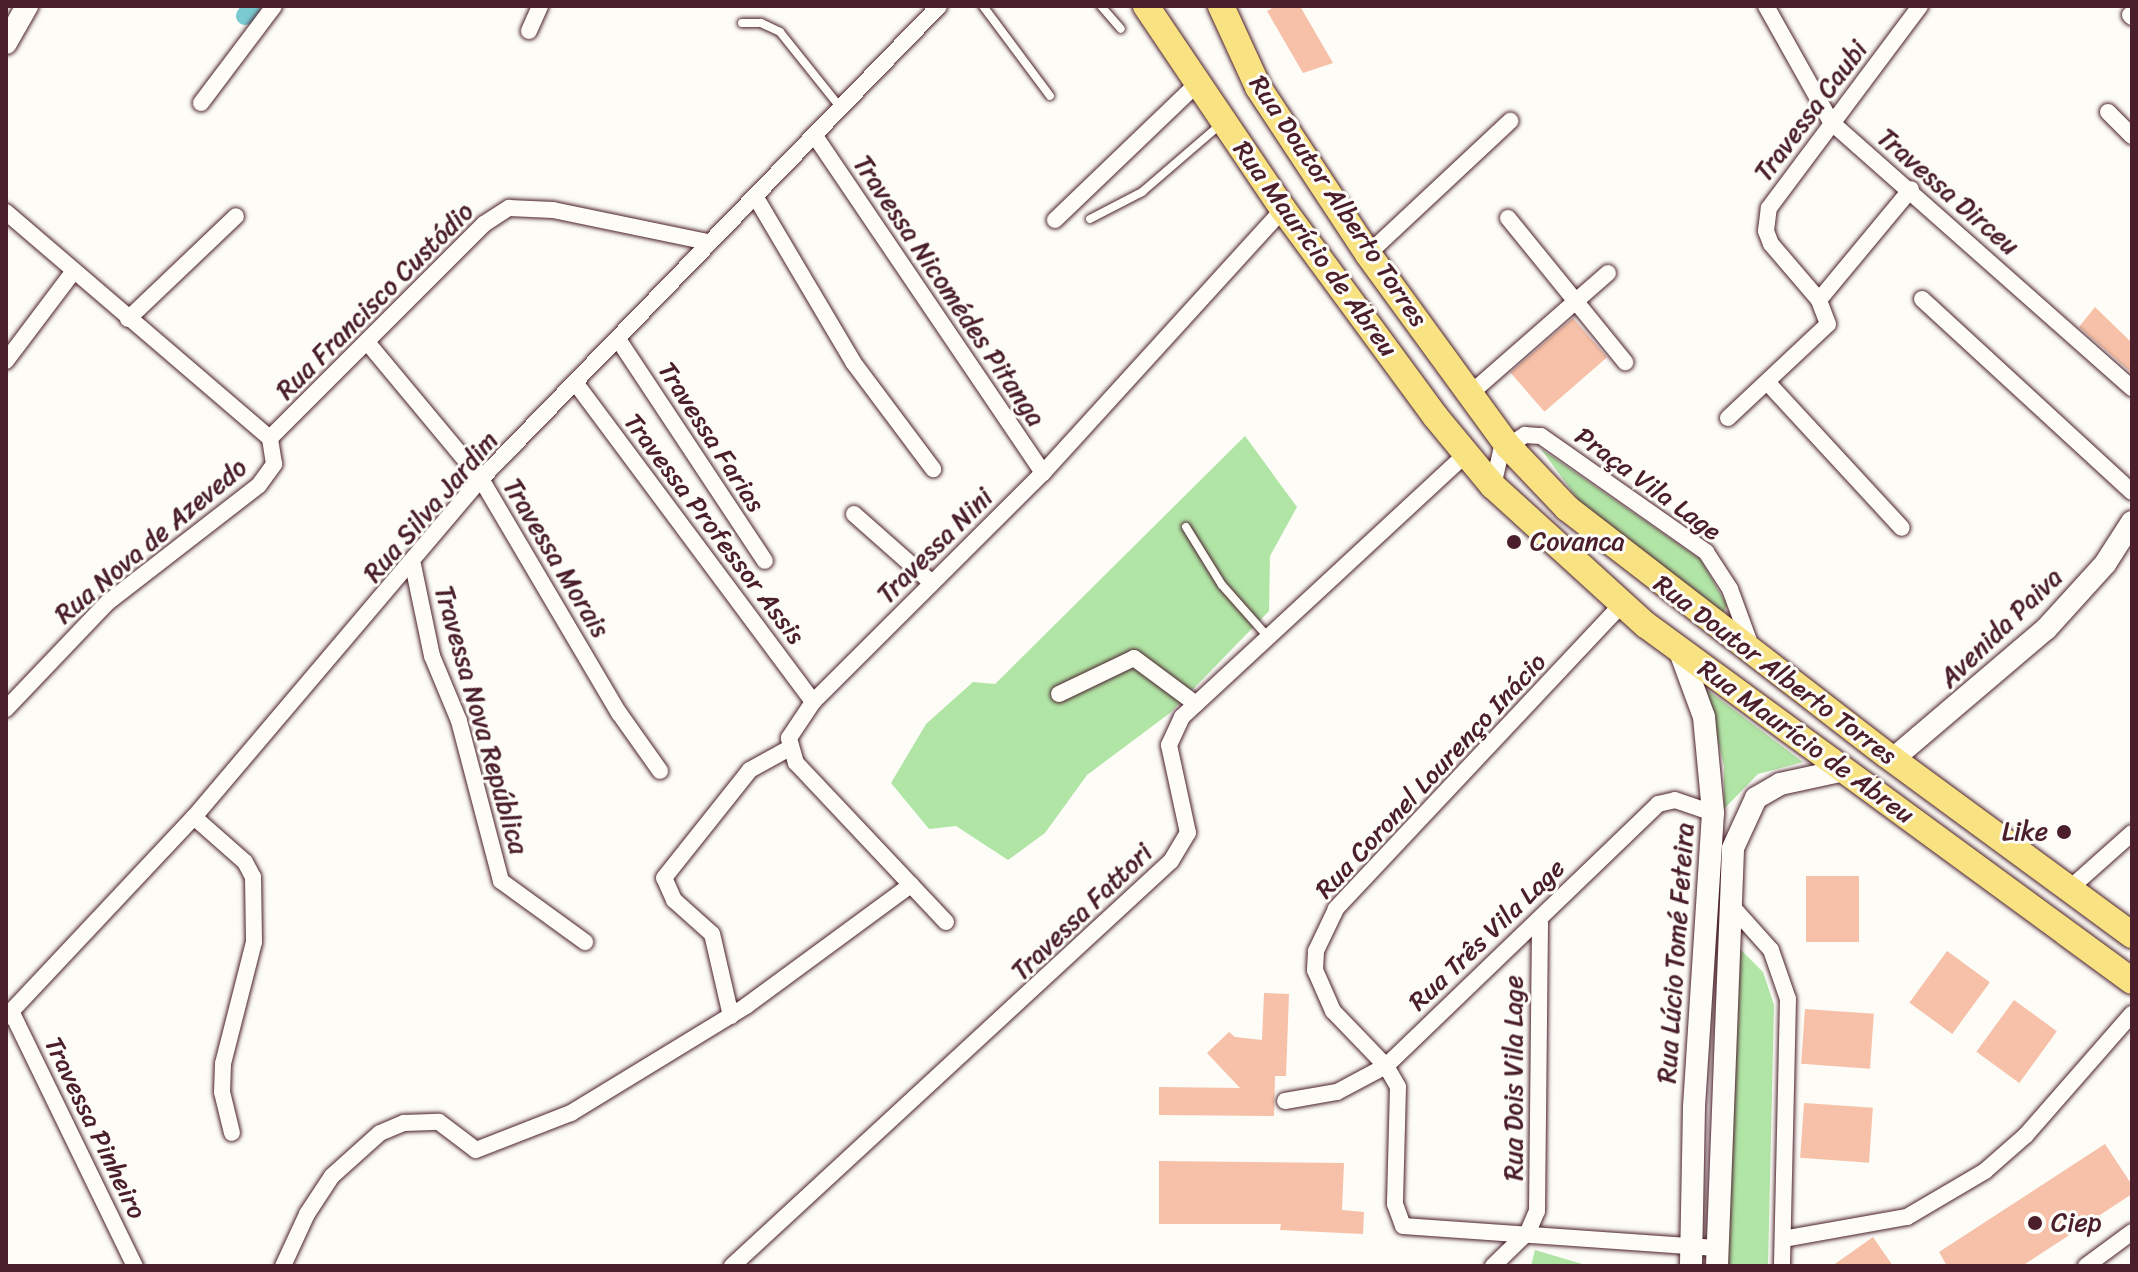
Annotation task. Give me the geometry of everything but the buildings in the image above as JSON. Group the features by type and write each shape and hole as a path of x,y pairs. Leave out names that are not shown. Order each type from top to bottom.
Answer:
{"main road":[{"path":"6,43 27,6"},
{"name":"Rua Maurício de Abreu","path":"1146,6 1283,209 1493,486 1622,604 1679,649 2132,981"},
{"name":"Rua Doutor Alberto Torres","path":"1221,6 1258,87 1368,254 1508,446 1567,508 2067,891 2132,935"},
{"name":"Avenida Paiva","path":"1893,759 2046,629 2105,564 2132,522"},
{"name":"Rua Lúcio Tomé Feteira","path":"1679,649 1704,717 1713,813 1694,1107 1692,1256"},
{"name":"Rua Lúcio Tomé Feteira","path":"1716,1257 1732,971 1729,903 1733,848 1756,798 1794,779 1844,770"}],"street":[{"path":"201,103 274,6"},
{"path":"529,31 540,6"},
{"name":"Rua Silva Jardim","path":"8,1014 194,817 413,565 429,538 481,479 577,385 708,242 939,6"},
{"name":"Travessa Dirceu","path":"1766,6 1831,122 1911,189 2132,388"},
{"name":"Travessa Caubi","path":"1819,300 1771,244 1766,231 1769,208 1920,6"},
{"path":"1055,220 1197,84"},
{"path":"2108,112 2132,136"},
{"path":"1368,254 1510,121"},
{"name":"Travessa Nicomédes Pitanga","path":"815,136 1043,473"},
{"path":"1728,418 1824,333 1827,317 1819,300 1911,189"},
{"path":"755,196 853,362 933,469"},
{"name":"Rua Francisco Custódio","path":"270,438 484,224 509,208 553,210 708,242"},
{"name":"Travessa Nini","path":"788,749 794,728 813,702 1043,473 1283,209"},
{"path":"6,212 270,438"},
{"path":"128,319 236,216"},
{"path":"1508,218 1625,362"},
{"path":"6,361 73,272"},
{"path":"1471,393 1608,273"},
{"path":"1922,299 2132,492"},
{"name":"Travessa Farias","path":"618,339 765,561"},
{"name":"Travessa Morais","path":"367,342 481,479 619,713 660,771"},
{"path":"1768,383 1902,528"},
{"name":"Travessa Professor Assis","path":"577,385 813,702"},
{"name":"Praça Vila Lage","path":"1508,446 1525,435 1541,436 1706,552 1730,589 1754,654"},
{"name":"Rua Nova de Azevedo","path":"6,709 107,603 259,485 274,464 270,438"},
{"path":"1493,486 1497,460 1508,446"},
{"name":"Travessa Fattori","path":"732,1266 894,1112 1027,998 1183,847 1187,821 1169,745 1182,717 1466,454"},
{"path":"854,514 932,583"},
{"name":"Travessa Nova República","path":"413,565 432,656 459,721 501,881 585,942"},
{"name":"Rua Coronel Lourenço Inácio","path":"1528,1232 1403,1226 1395,1204 1398,1087 1386,1066 1333,1011 1320,986 1316,951 1336,909 1622,604"},
{"path":"1059,694 1134,658 1196,704"},
{"path":"731,1016 712,934 674,900 664,878 750,770 788,749 796,763 946,922"},
{"name":"Rua Três Vila Lage","path":"1285,1101 1337,1092 1386,1066 1540,923 1658,804 1675,800 1713,813"},
{"path":"194,817 245,862 253,877 254,942 223,1064 222,1092 232,1133"},
{"path":"2067,891 2132,833"},
{"path":"283,1266 307,1214 332,1176 380,1133 423,1120 446,1127 467,1147 487,1147 571,1113 731,1016 911,885"},
{"path":"1729,903 1771,950 1788,999 1782,1266"},
{"name":"Rua Dois Vila Lage","path":"1528,1232 1537,1211 1540,923"},
{"name":"Travessa Pinheiro","path":"8,1014 135,1266"},
{"path":"1783,1239 1907,1217 1985,1171 2026,1135 2132,1014"},
{"path":"1493,1266 1528,1232 1716,1257"},
{"path":"2086,1266 2132,1232"}],"lane":[{"path":"983,6 1050,96"},
{"path":"1101,6 1121,29"},
{"path":"742,23 761,23 780,32 840,107"},
{"path":"1090,219 1142,192 1224,122"},
{"path":"1186,527 1222,585 1268,637"}],"green space":[{"path":"1245,436 1297,507 1270,556 1269,611 1170,713 1087,775 1045,833 1008,860 956,826 929,829 891,783 926,724 973,682 995,684"},
{"path":"1540,448 1701,560 1727,605 1724,612 1715,613 1580,502"},
{"path":"1706,689 1803,762 1758,774 1724,809 1724,766"},
{"path":"1740,949 1763,972 1774,1005 1768,1266 1727,1266"},
{"path":"1535,1250 1589,1266 1531,1266"}],"waterway":[{"path":"245,16 252,6"}],"place":[{"name":"Covanca","path":"1514,542"},
{"name":"Like","path":"2064,832"},
{"name":"Ciep","path":"2035,1223"}]}
